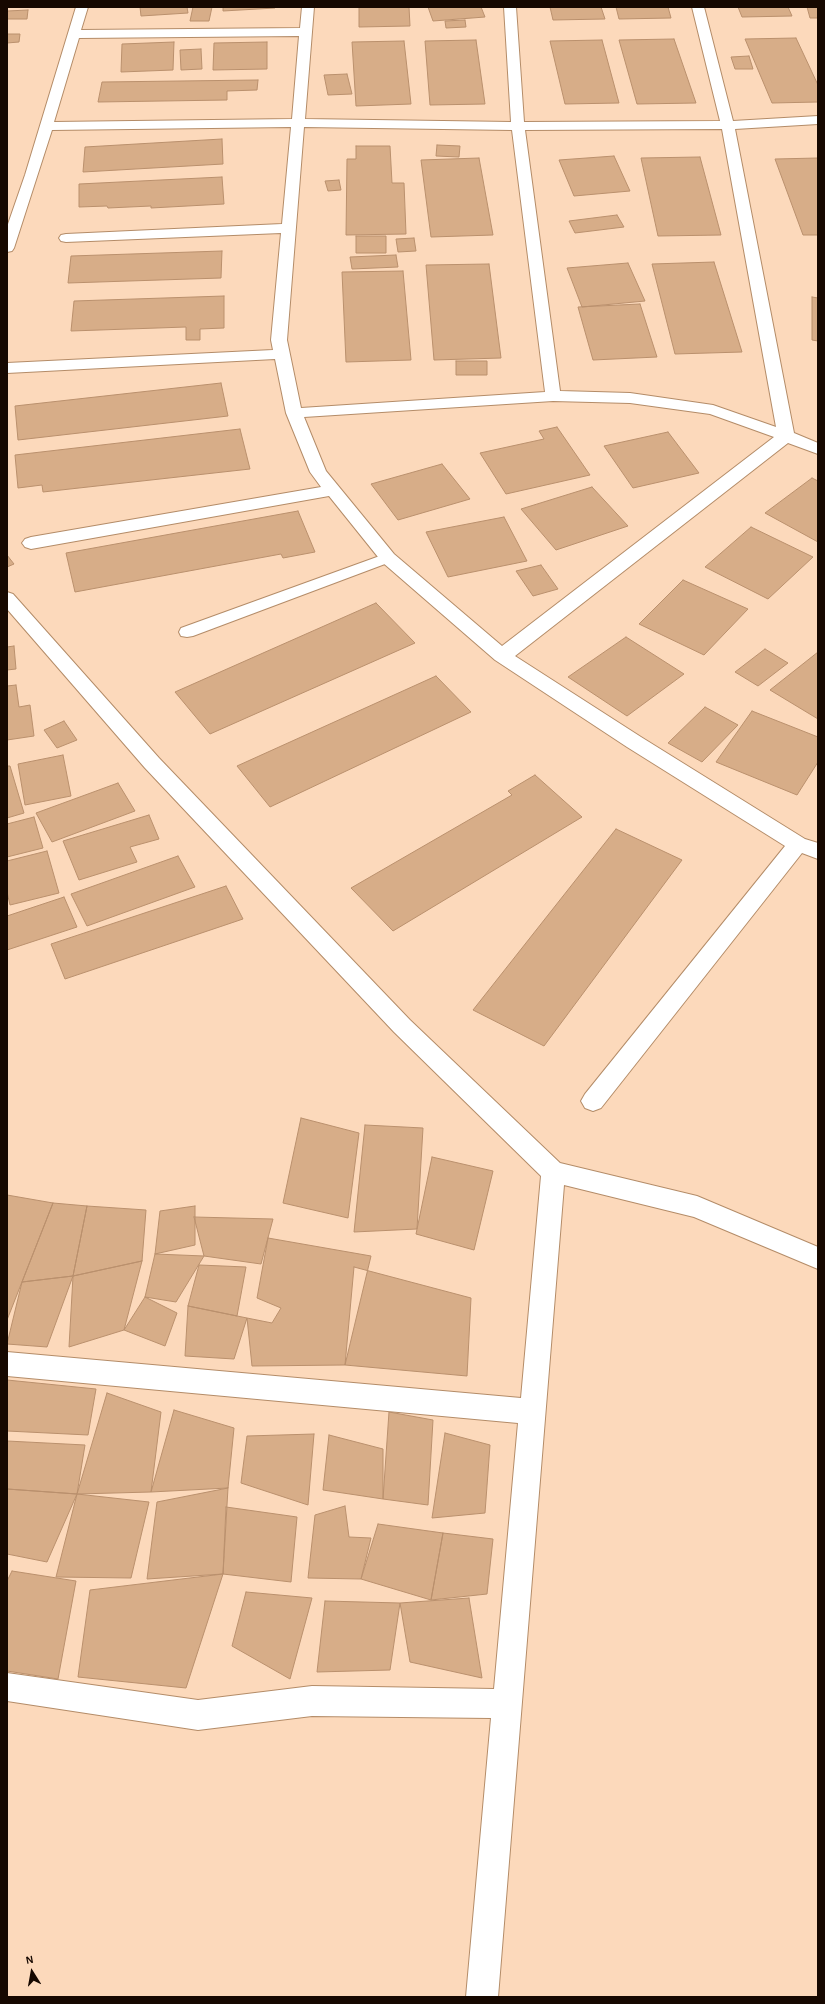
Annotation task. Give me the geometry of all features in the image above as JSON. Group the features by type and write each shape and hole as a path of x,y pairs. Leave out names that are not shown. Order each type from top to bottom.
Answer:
{"street":[{"path":"7,248 47,126 82,7"},
{"path":"308,7 279,340 294,412 318,472 388,558 502,656 634,742 808,848 593,1101"},
{"path":"510,7 518,126 553,396"},
{"path":"698,7 728,125 786,436"},
{"path":"74,34 306,32"},
{"path":"47,126 90,124 518,126 728,125 818,120"},
{"path":"66,238 288,228"},
{"path":"7,368 282,354"},
{"path":"294,412 553,396 630,398 713,410 818,449"},
{"path":"502,656 786,436"},
{"path":"31,543 334,490"},
{"path":"7,598 163,775 402,1026 553,1172 697,1207 818,1258"},
{"path":"482,1997 553,1172"},
{"path":"7,1364 533,1412"},
{"path":"7,1687 198,1715 312,1701 507,1704"}],"lane":[{"path":"187,632 388,558"}],"building":[{"path":"140,7 187,7 188,13 141,16"},
{"path":"193,7 212,7 209,21 190,21"},
{"path":"223,7 275,7 275,8 223,11"},
{"path":"359,7 409,7 410,26 359,27"},
{"path":"428,7 481,7 485,17 433,21"},
{"path":"550,7 601,7 605,19 553,20"},
{"path":"616,7 668,7 671,18 619,19"},
{"path":"738,7 788,7 792,16 742,17"},
{"path":"807,7 818,7 818,18 810,18"},
{"path":"28,10 27,19 7,19 7,11"},
{"path":"465,20 466,27 446,28 445,21"},
{"path":"7,34 20,34 19,42 7,43"},
{"path":"796,38 818,85 818,102 772,103 745,39"},
{"path":"674,39 696,103 637,104 619,40"},
{"path":"476,40 485,104 430,105 425,41"},
{"path":"602,40 619,103 565,104 550,41"},
{"path":"404,41 411,104 356,106 352,42"},
{"path":"174,42 173,70 121,72 122,44"},
{"path":"267,42 267,69 213,70 214,43"},
{"path":"201,49 202,69 181,70 180,50"},
{"path":"749,56 753,69 735,69 731,57"},
{"path":"347,74 352,94 328,95 324,75"},
{"path":"258,80 257,90 227,91 227,100 98,102 102,82"},
{"path":"222,139 223,164 83,172 85,147"},
{"path":"437,145 460,146 459,157 436,156"},
{"path":"356,146 390,146 392,183 404,183 406,234 346,235 347,159 356,159"},
{"path":"614,156 630,191 574,196 559,160"},
{"path":"700,157 721,235 658,236 641,158"},
{"path":"479,158 493,235 431,237 421,160"},
{"path":"818,158 818,235 803,235 775,159"},
{"path":"222,177 224,204 151,208 151,206 108,208 107,206 79,207 79,184"},
{"path":"339,180 341,190 328,191 325,181"},
{"path":"617,215 624,227 575,233 569,221"},
{"path":"356,236 386,236 386,253 356,253"},
{"path":"414,238 416,251 398,252 396,239"},
{"path":"222,251 221,278 68,283 71,256"},
{"path":"396,255 398,267 352,269 350,257"},
{"path":"714,262 742,352 675,354 652,264"},
{"path":"628,263 645,301 582,307 567,268"},
{"path":"489,264 501,358 434,360 426,265"},
{"path":"403,271 411,360 346,362 342,272"},
{"path":"224,296 224,328 200,329 200,340 186,340 186,327 71,331 74,301"},
{"path":"812,297 818,298 818,341 812,340"},
{"path":"640,304 657,357 593,360 578,307"},
{"path":"456,361 487,361 487,375 456,375"},
{"path":"221,383 228,416 18,440 15,406"},
{"path":"557,427 590,475 506,494 480,453 544,439 539,431"},
{"path":"240,429 250,469 43,492 42,485 18,488 15,455"},
{"path":"668,432 699,473 633,488 604,446"},
{"path":"442,464 470,499 398,520 371,484"},
{"path":"812,478 818,481 818,542 765,513"},
{"path":"592,487 628,526 556,550 521,509"},
{"path":"298,511 315,552 283,558 281,554 75,592 66,553"},
{"path":"504,517 527,561 448,577 426,532"},
{"path":"751,527 813,557 768,599 705,567"},
{"path":"7,555 14,564 7,567"},
{"path":"541,565 558,589 533,596 516,571"},
{"path":"683,580 748,609 704,655 639,624"},
{"path":"376,603 415,643 210,734 175,692"},
{"path":"626,637 684,674 627,716 568,677"},
{"path":"14,646 16,669 7,670 7,647"},
{"path":"765,649 788,663 758,686 735,672"},
{"path":"818,652 818,719 770,690"},
{"path":"436,676 471,712 270,807 237,766"},
{"path":"16,685 19,707 30,705 34,736 7,740 7,686"},
{"path":"705,707 738,725 702,762 668,743"},
{"path":"752,711 818,737 818,762 797,795 716,762"},
{"path":"64,721 77,740 57,748 44,730"},
{"path":"63,755 71,796 25,805 18,764"},
{"path":"7,766 10,766 24,813 7,818"},
{"path":"535,775 582,817 393,931 351,888 512,795 508,791"},
{"path":"118,783 135,811 52,842 36,813"},
{"path":"149,815 159,839 130,847 137,862 79,880 63,841"},
{"path":"34,817 43,848 7,857 7,824"},
{"path":"616,829 682,860 544,1046 473,1010"},
{"path":"47,851 59,893 10,905 7,892 7,861"},
{"path":"178,856 195,887 87,926 71,894"},
{"path":"226,886 243,919 65,979 51,944"},
{"path":"64,897 77,927 7,950 7,916"},
{"path":"301,1118 359,1133 348,1218 283,1203"},
{"path":"365,1125 423,1128 417,1229 354,1232"},
{"path":"432,1157 493,1171 474,1250 416,1234"},
{"path":"7,1195 53,1203 7,1320"},
{"path":"53,1203 87,1206 73,1276 22,1282"},
{"path":"87,1206 146,1210 142,1261 73,1276"},
{"path":"195,1206 195,1245 155,1254 160,1211"},
{"path":"194,1217 273,1219 261,1264 204,1256"},
{"path":"268,1238 371,1256 345,1365 252,1366 247,1318 272,1323 281,1308 257,1298"},
{"path":"155,1254 204,1256 176,1302 145,1297"},
{"path":"142,1261 124,1330 69,1347 73,1276"},
{"path":"199,1265 246,1267 237,1316 188,1306"},
{"path":"354,1267 471,1298 467,1376 345,1365"},
{"path":"73,1276 47,1347 7,1344 22,1282"},
{"path":"145,1297 177,1313 165,1346 124,1330"},
{"path":"188,1306 247,1318 234,1359 185,1356"},
{"path":"7,1380 96,1389 88,1435 7,1431"},
{"path":"107,1393 161,1412 151,1492 77,1494"},
{"path":"174,1410 234,1428 228,1488 151,1492"},
{"path":"389,1412 433,1420 428,1505 383,1499"},
{"path":"445,1433 490,1445 485,1513 432,1518"},
{"path":"314,1434 308,1505 241,1483 247,1436"},
{"path":"329,1435 383,1449 383,1499 323,1490"},
{"path":"7,1441 85,1445 77,1494 7,1489"},
{"path":"228,1488 223,1574 147,1579 157,1502"},
{"path":"7,1489 77,1494 47,1562 7,1554"},
{"path":"77,1494 149,1502 131,1578 56,1577"},
{"path":"345,1506 349,1537 371,1538 361,1579 308,1578 315,1515"},
{"path":"226,1507 297,1517 291,1582 223,1574"},
{"path":"378,1524 443,1533 431,1600 361,1579"},
{"path":"443,1533 493,1539 487,1594 431,1600"},
{"path":"12,1571 76,1581 58,1679 7,1671 7,1581"},
{"path":"223,1574 186,1688 78,1677 90,1590"},
{"path":"246,1592 312,1598 290,1679 232,1646"},
{"path":"469,1598 482,1678 410,1662 400,1603"},
{"path":"325,1601 400,1603 390,1670 317,1672"}]}
